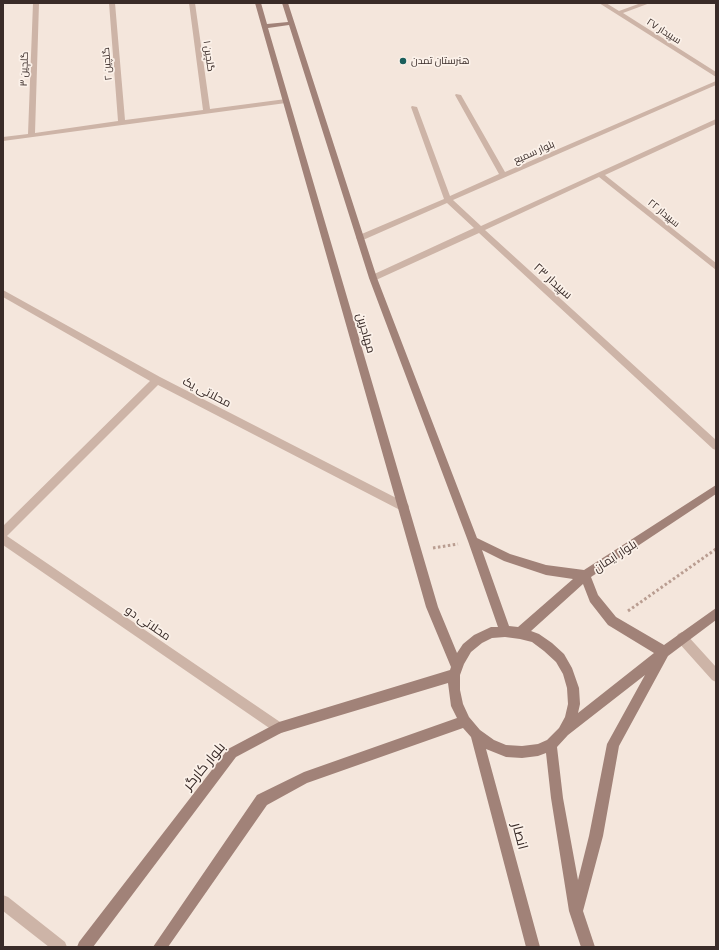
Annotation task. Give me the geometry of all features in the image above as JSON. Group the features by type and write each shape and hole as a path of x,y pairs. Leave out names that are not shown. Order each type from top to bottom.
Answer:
{"main road":[{"name":"مهاجرین","path":"258,3 432,607 455,671"},
{"name":"مهاجرین","path":"285,3 373,278 473,541 505,631"},
{"path":"265,26 292,24"},
{"name":"بلوار ایمان","path":"520,633 586,575 716,488"},
{"path":"473,541 508,558 546,570 586,575 594,598 612,622 664,652"},
{"path":"563,732 570,719 574,704 573,688 568,672 560,658 548,647 535,638 520,633 505,631 491,633 478,639 466,648 455,671 454,690 457,706 465,721 476,734 490,744 506,751 522,752 551,745 563,732 716,613"},
{"path":"576,911 596,836 613,744 664,652"},
{"name":"بلوار کارگر","path":"84,947 232,753 279,728 455,671"},
{"path":"160,947 262,800 304,778 465,721"},
{"name":"انصار","path":"476,734 534,947"},
{"path":"551,745 557,798 576,911 588,947"}],"street":[{"name":"گلچین ۳","path":"31,136 36,3"},
{"name":"گلچین ۲","path":"112,3 122,123"},
{"name":"گلچین ۱","path":"192,3 207,112"},
{"name":"سپیدار ۲۷","path":"602,3 716,75"},
{"path":"618,14 647,3"},
{"name":"بلوار سمیع","path":"360,238 716,83"},
{"path":"458,95 504,176"},
{"path":"3,139 286,101"},
{"name":"سپیدار ۲۳","path":"414,107 448,200 478,230 716,446"},
{"path":"373,278 712,123 716,130"},
{"name":"سپیدار ۲۲","path":"600,174 716,267"},
{"name":"محلاتی یک","path":"3,293 157,380 404,507"},
{"path":"3,533 157,380"},
{"name":"محلاتی دو","path":"3,539 279,728"},
{"path":"682,638 716,676"},
{"path":"3,902 60,947"}],"path":[{"path":"417,552 473,541"},
{"path":"612,622 716,549"}],"place":[{"name":"هنرستان تمدن","path":"403,61"}]}
